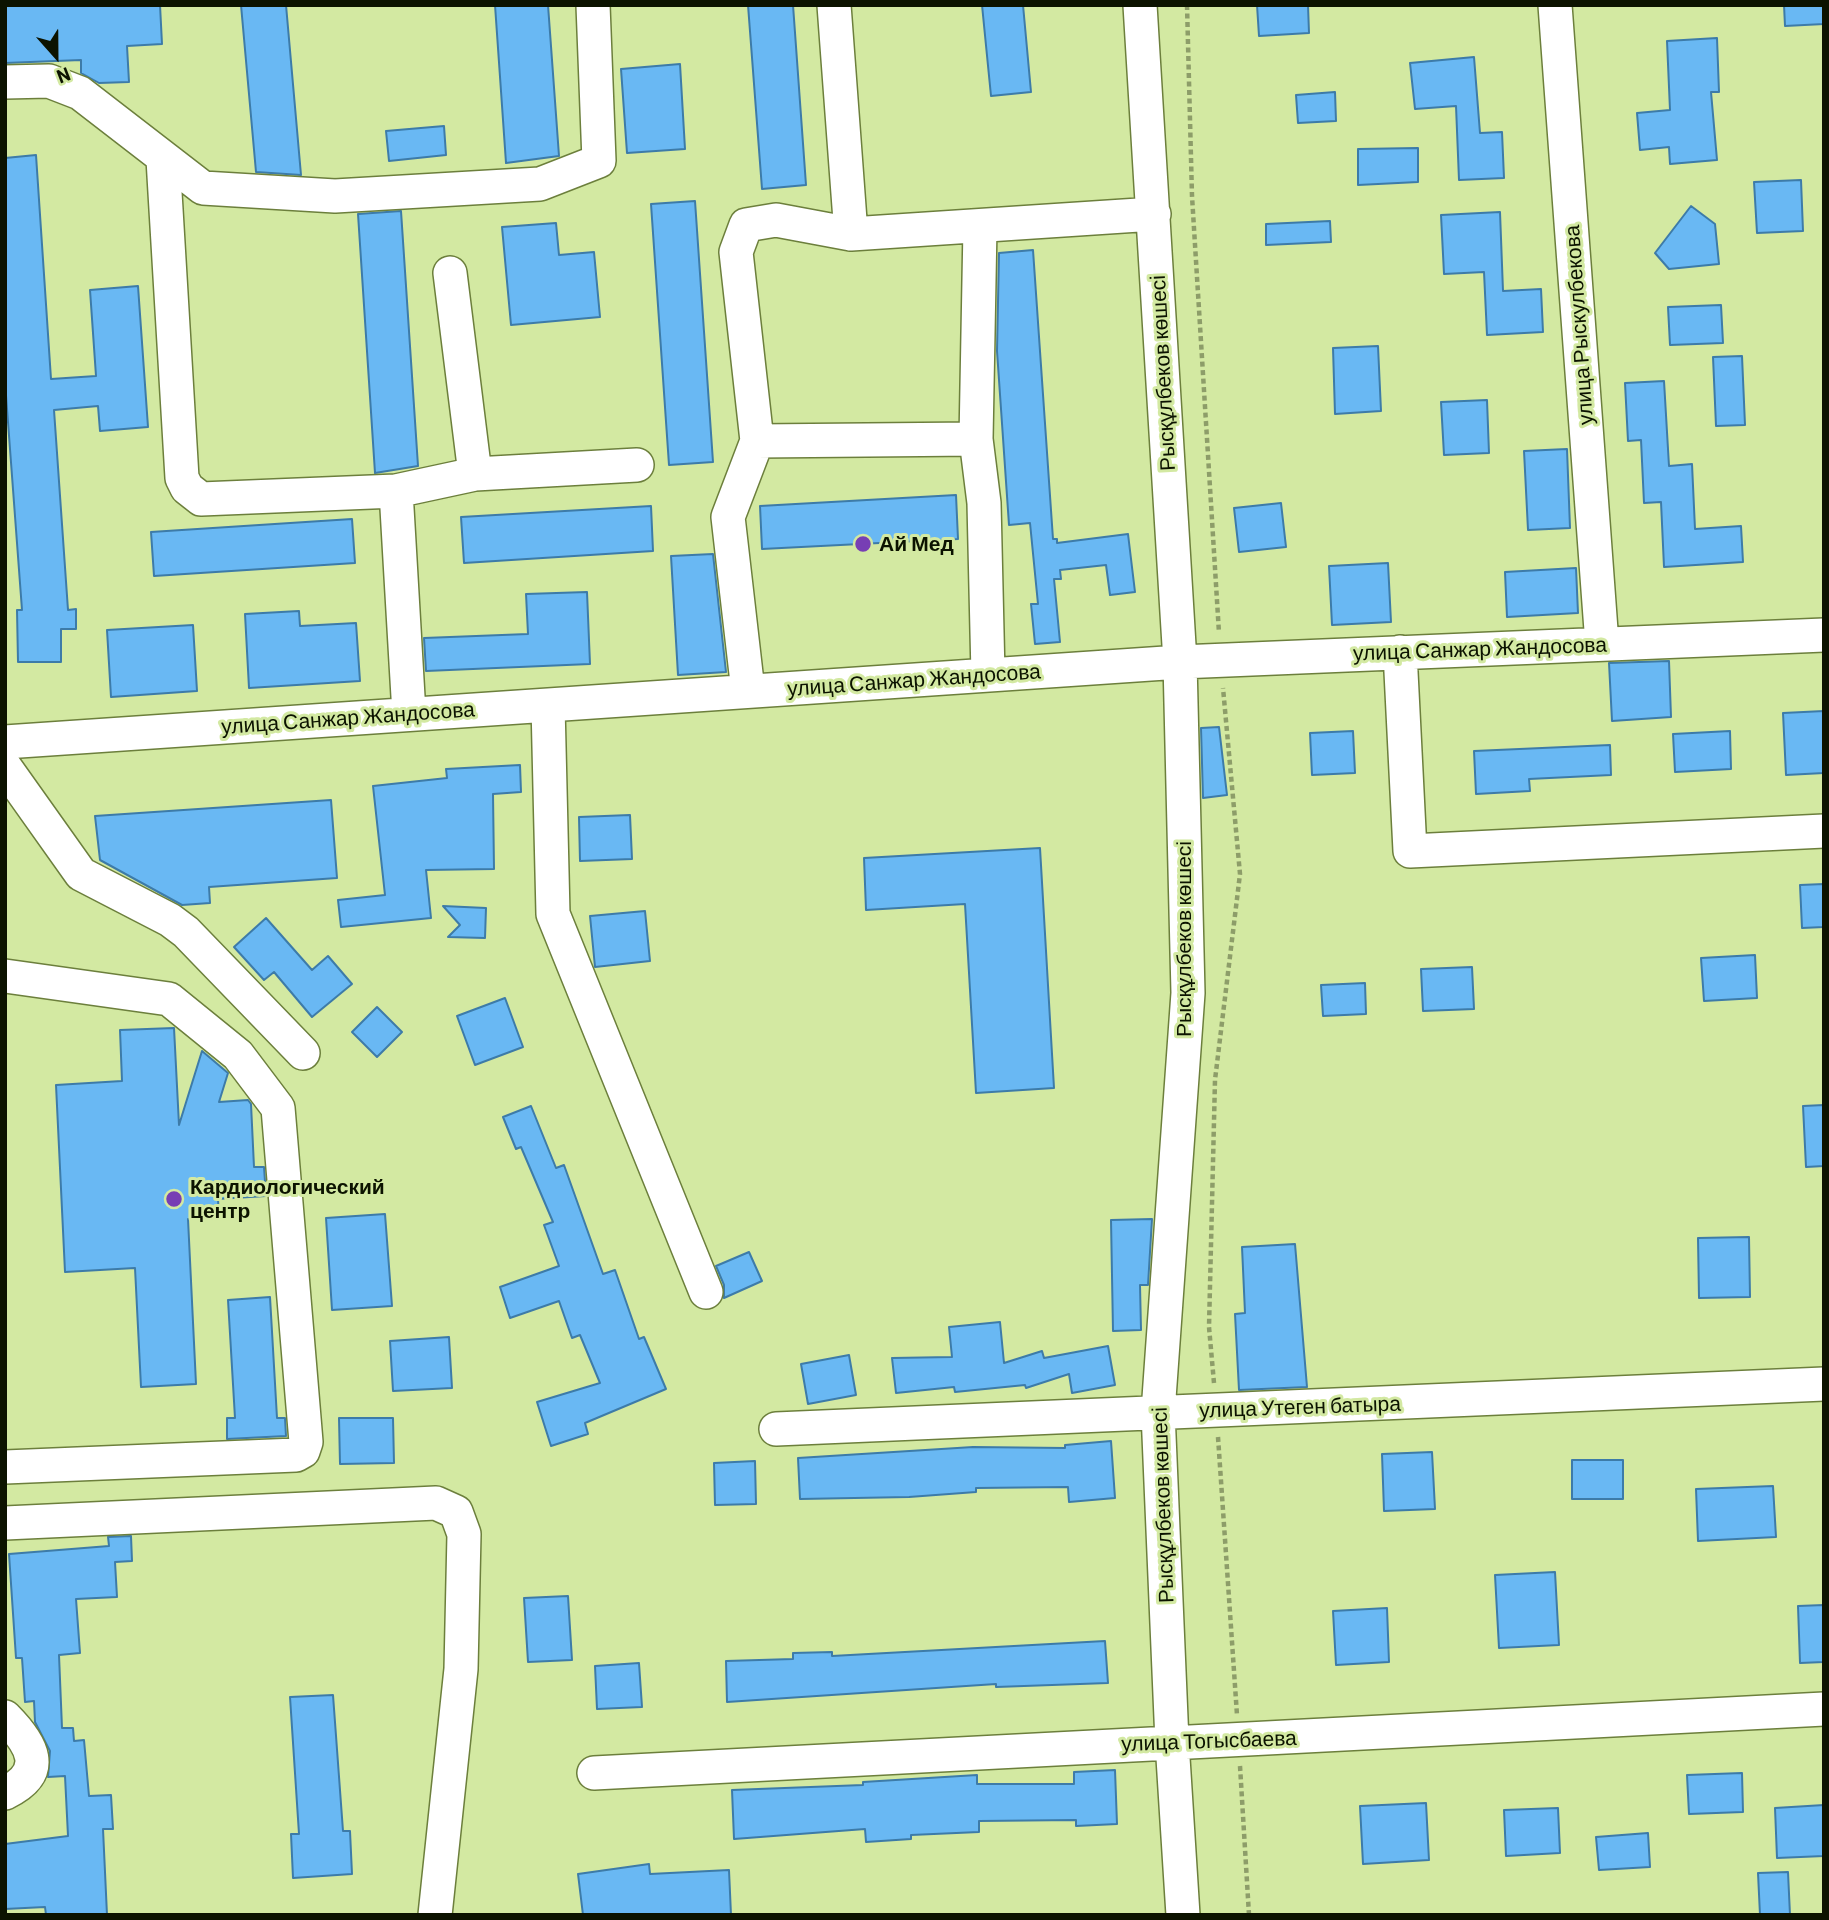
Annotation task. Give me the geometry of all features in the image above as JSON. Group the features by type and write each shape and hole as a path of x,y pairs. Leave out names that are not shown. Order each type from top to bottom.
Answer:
{"street":[{"path":"5,82 49,81 80,93 203,188 335,196 540,184 599,161 593,5"},
{"path":"834,5 851,234"},
{"name":"Рысқұлбеков көшесі","path":"1140,5 1180,662 1188,993 1158,1412 1172,1742 1183,1915"},
{"name":"улица Рыскулбекова","path":"1555,5 1602,644"},
{"path":"163,159 182,478 187,488 201,499 396,491 475,474 637,465"},
{"path":"748,691 728,517 757,441 736,252 746,225 776,220 851,234 1154,214"},
{"path":"980,227 976,439 984,503 988,675"},
{"path":"450,272 475,474"},
{"path":"757,441 976,439"},
{"path":"396,491 408,714"},
{"name":"улица Санжар Жандосова","path":"5,742 1180,662 1824,635"},
{"path":"1399,652 1410,850 1824,831"},
{"path":"548,705 553,914 706,1292"},
{"path":"5,767 82,874 170,920 186,932 303,1053"},
{"path":"5,976 169,999 238,1055 278,1108 306,1443 303,1451 296,1455 5,1467"},
{"name":"улица Утеген батыра","path":"776,1429 1824,1384"},
{"path":"5,1523 436,1503 456,1512 464,1534 461,1669 435,1915"},
{"name":"улица Тогысбаева","path":"594,1773 1824,1710"},
{"path":"5,1717 32,1749 32,1770 17,1787 5,1793"}],"path":[{"path":"1187,5 1192,196 1221,660 1240,874 1215,1080 1209,1327 1249,1915"}],"building":[{"path":"5,5 160,5 162,44 127,46 129,82 99,83 81,73 81,60 5,63"},
{"path":"241,5 286,5 301,175 256,172"},
{"path":"495,5 548,5 559,156 506,163"},
{"path":"748,5 793,5 806,185 762,189"},
{"path":"982,5 1023,5 1031,92 991,96"},
{"path":"1257,5 1308,5 1309,33 1259,36"},
{"path":"1784,5 1824,5 1824,24 1785,26"},
{"path":"1717,38 1719,92 1711,92 1717,160 1670,164 1669,147 1640,150 1637,113 1670,110 1667,41"},
{"path":"1474,57 1480,133 1502,132 1504,178 1459,180 1456,106 1415,109 1410,63"},
{"path":"680,64 685,149 627,153 621,69"},
{"path":"1335,92 1336,121 1298,123 1296,95"},
{"path":"444,126 446,155 389,161 386,131"},
{"path":"1418,148 1418,182 1358,185 1358,149"},
{"path":"36,155 51,379 96,376 90,290 138,286 148,427 100,431 98,406 54,410 68,610 76,609 76,629 61,629 61,662 18,662 17,610 22,610 5,382 5,158"},
{"path":"1801,180 1803,231 1757,233 1754,182"},
{"path":"695,201 713,462 669,465 651,204"},
{"path":"1691,206 1715,224 1719,264 1669,269 1655,253"},
{"path":"401,211 418,466 375,473 358,214"},
{"path":"1500,212 1503,291 1541,289 1543,332 1487,335 1484,272 1444,274 1441,215"},
{"path":"1330,221 1331,242 1266,245 1266,224"},
{"path":"556,223 559,255 594,252 600,317 511,325 502,227"},
{"path":"1033,250 1053,539 1057,539 1057,543 1128,534 1135,592 1110,595 1106,565 1060,570 1061,579 1054,579 1060,642 1035,644 1031,604 1038,604 1030,523 1009,525 997,351 999,253"},
{"path":"1721,305 1723,343 1670,345 1668,307"},
{"path":"1378,346 1381,411 1335,414 1333,348"},
{"path":"1742,356 1745,425 1716,426 1713,357"},
{"path":"1664,381 1669,466 1692,464 1695,529 1741,526 1743,562 1664,567 1661,502 1644,503 1641,440 1628,441 1625,383"},
{"path":"1487,400 1489,453 1444,455 1441,402"},
{"path":"1567,449 1570,528 1528,530 1524,451"},
{"path":"956,495 958,539 762,549 760,506"},
{"path":"1281,503 1286,547 1239,552 1234,508"},
{"path":"651,506 653,551 464,563 461,517"},
{"path":"352,519 355,563 154,576 151,532"},
{"path":"713,554 726,672 678,675 671,556"},
{"path":"1388,563 1391,622 1332,625 1329,566"},
{"path":"1576,568 1578,613 1507,617 1505,572"},
{"path":"587,592 590,664 426,671 424,638 528,634 526,594"},
{"path":"299,611 300,626 356,623 360,681 249,688 245,614"},
{"path":"193,625 197,691 111,697 107,630"},
{"path":"1669,661 1671,717 1612,721 1609,663"},
{"path":"1824,711 1824,773 1786,775 1783,713"},
{"path":"1219,727 1227,795 1203,798 1201,728"},
{"path":"1353,731 1355,773 1312,775 1310,733"},
{"path":"1730,731 1731,769 1675,772 1673,734"},
{"path":"1610,745 1611,775 1529,779 1530,791 1476,794 1474,751"},
{"path":"520,765 521,792 493,794 494,869 426,870 431,918 341,927 338,900 385,895 373,786 447,778 446,769"},
{"path":"331,800 337,878 209,887 210,903 182,905 100,860 95,816"},
{"path":"630,815 632,859 580,861 579,817"},
{"path":"1040,848 1054,1088 976,1093 965,904 866,910 864,858"},
{"path":"1824,884 1824,927 1802,928 1800,885"},
{"path":"443,906 486,908 485,938 448,937 460,925"},
{"path":"645,911 650,961 595,967 590,916"},
{"path":"266,918 312,970 328,956 352,984 312,1017 274,972 264,980 234,947"},
{"path":"1755,955 1757,998 1704,1001 1701,958"},
{"path":"1472,967 1474,1009 1423,1011 1421,969"},
{"path":"1365,983 1366,1014 1323,1016 1321,985"},
{"path":"505,998 523,1047 475,1065 457,1016"},
{"path":"377,1007 402,1032 377,1057 352,1032"},
{"name":"Кардиологический центр","path":"174,1028 179,1125 202,1051 228,1073 219,1102 248,1100 251,1104 254,1167 264,1167 266,1196 218,1199 219,1218 188,1219 196,1384 141,1387 135,1268 65,1272 56,1085 122,1081 120,1030"},
{"path":"1824,1105 1824,1166 1806,1167 1803,1106"},
{"path":"531,1106 556,1168 564,1165 603,1274 615,1270 639,1339 644,1337 666,1389 585,1423 588,1434 551,1446 537,1402 600,1383 580,1335 572,1338 559,1301 510,1318 500,1287 559,1266 544,1225 553,1222 521,1147 516,1149 503,1117"},
{"path":"385,1214 392,1306 332,1310 326,1218"},
{"path":"1152,1219 1148,1285 1140,1285 1141,1330 1113,1331 1111,1220"},
{"path":"1749,1237 1750,1297 1699,1298 1698,1238"},
{"path":"1295,1244 1307,1387 1239,1390 1235,1314 1245,1313 1242,1247"},
{"path":"749,1252 762,1281 724,1298 724,1285 716,1266"},
{"path":"270,1297 277,1418 285,1418 286,1436 227,1439 227,1418 235,1418 228,1300"},
{"path":"1000,1322 1004,1363 1042,1351 1044,1358 1108,1346 1115,1385 1072,1393 1069,1374 1026,1388 1025,1385 955,1392 954,1387 896,1393 892,1358 952,1357 949,1327"},
{"path":"449,1337 452,1388 393,1391 390,1341"},
{"path":"849,1355 856,1395 808,1404 801,1364"},
{"path":"339,1418 393,1418 394,1463 340,1464"},
{"path":"1111,1441 1115,1498 1069,1502 1068,1487 976,1488 976,1492 909,1497 800,1499 798,1458 973,1447 1065,1448 1065,1445"},
{"path":"1432,1452 1435,1509 1384,1511 1382,1454"},
{"path":"1572,1460 1623,1460 1623,1499 1572,1499"},
{"path":"755,1461 756,1504 715,1505 714,1463"},
{"path":"1773,1486 1776,1537 1698,1541 1696,1489"},
{"path":"131,1536 132,1561 115,1562 117,1597 76,1599 80,1653 59,1655 62,1728 73,1728 74,1741 84,1740 89,1796 111,1795 113,1829 103,1829 107,1915 46,1915 45,1907 5,1909 5,1844 68,1836 65,1776 48,1777 50,1751 35,1722 34,1701 25,1702 22,1658 16,1658 9,1554 109,1546 108,1537"},
{"path":"1555,1572 1559,1645 1499,1648 1495,1575"},
{"path":"568,1596 572,1660 528,1662 524,1598"},
{"path":"1824,1605 1824,1662 1800,1663 1798,1606"},
{"path":"1387,1608 1389,1662 1336,1665 1333,1611"},
{"path":"1105,1641 1108,1683 996,1687 996,1684 727,1702 726,1661 793,1659 793,1653 832,1652 832,1656"},
{"path":"639,1663 642,1707 597,1709 595,1666"},
{"path":"333,1695 343,1831 350,1831 352,1874 293,1878 291,1834 299,1834 290,1697"},
{"path":"1115,1770 1117,1824 1076,1826 1076,1820 979,1821 979,1832 911,1835 911,1839 866,1842 865,1829 734,1839 732,1790 863,1785 863,1782 977,1775 977,1784 1074,1784 1074,1772"},
{"path":"1742,1773 1743,1812 1689,1814 1687,1775"},
{"path":"1426,1803 1429,1860 1363,1864 1360,1806"},
{"path":"1824,1805 1824,1856 1777,1858 1775,1808"},
{"path":"1558,1808 1560,1853 1506,1856 1504,1810"},
{"path":"1648,1833 1650,1867 1599,1870 1596,1837"},
{"path":"649,1864 650,1874 729,1870 731,1915 583,1915 578,1874"},
{"path":"1788,1872 1790,1915 1760,1915 1758,1873"}],"place":[{"name":"Ай Мед","path":"863,544"},
{"name":"Кардиологический центр","path":"174,1199"}]}
